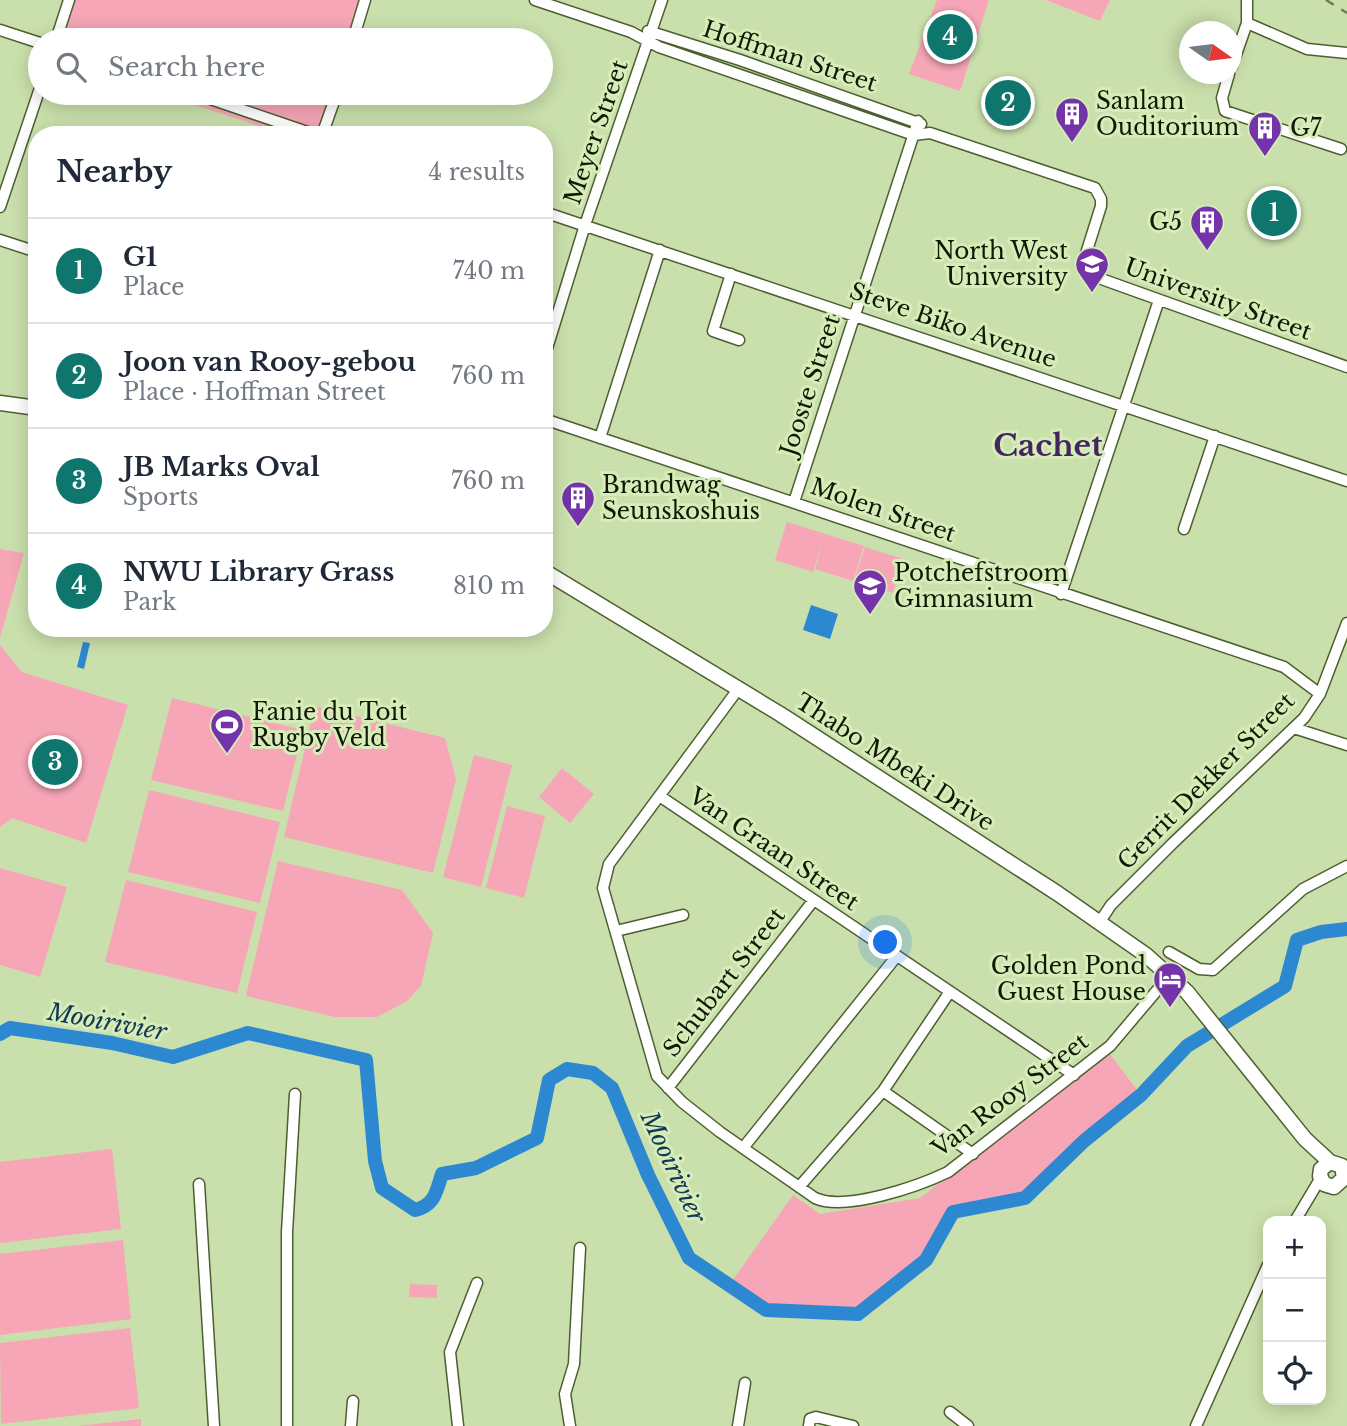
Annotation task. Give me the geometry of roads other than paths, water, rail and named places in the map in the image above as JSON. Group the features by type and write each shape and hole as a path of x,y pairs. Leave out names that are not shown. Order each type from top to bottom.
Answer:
{"main road":[{"path":"0,403 28,407"},
{"name":"Thabo Mbeki Drive","path":"553,576 739,688 1098,923 1170,975 1204,1012 1305,1139 1347,1198"}],"street":[{"path":"60,28 69,0"},
{"path":"357,28 365,0"},
{"name":"Hoffman Street","path":"536,0 918,121 930,133"},
{"name":"Meyer Street","path":"553,329 585,225 663,0"},
{"path":"1242,36 1247,23 1247,0"},
{"path":"1247,23 1307,49 1347,53"},
{"path":"0,30 28,39"},
{"name":"Hoffman Street","path":"651,38 914,135 930,133 1088,186"},
{"path":"1226,84 1222,98 1225,111 1340,149"},
{"path":"0,207 34,105"},
{"path":"228,105 290,126"},
{"path":"325,126 333,105"},
{"name":"Jooste Street","path":"794,502 918,121"},
{"name":"University Street","path":"1088,186 1095,188 1101,199 1084,260 1088,271 1159,300 1347,367"},
{"name":"Steve Biko Avenue","path":"553,215 856,314 1347,481"},
{"path":"0,240 28,249"},
{"path":"600,438 660,250"},
{"path":"731,274 713,331 739,340"},
{"path":"1060,594 1159,300"},
{"name":"Molen Street","path":"553,422 1284,667 1320,694"},
{"path":"1184,529 1215,436"},
{"name":"Gerrit Dekker Street","path":"1098,923 1111,905 1164,852 1294,729 1320,694 1347,623"},
{"name":"Van Rooy Street","path":"739,688 661,797 609,863 603,888 657,1076 668,1088 743,1148 815,1198 834,1203 925,1183 973,1154 1110,1046 1170,975"},
{"path":"1294,729 1347,745"},
{"name":"Van Graan Street","path":"661,797 949,993 1074,1074"},
{"path":"1169,952 1199,969 1213,970 1303,889 1347,866"},
{"name":"Schubart Street","path":"668,1088 813,901"},
{"path":"616,931 683,915"},
{"path":"743,1148 896,957"},
{"path":"799,1187 883,1091 949,993"},
{"path":"883,1091 973,1154"},
{"path":"287,1426 287,1232 295,1094"},
{"path":"1298,1216 1332,1178"},
{"path":"200,1184 214,1426"},
{"path":"570,1426 565,1394 573,1364 580,1248"},
{"path":"1196,1426 1263,1276"},
{"path":"458,1426 450,1352 477,1283"},
{"path":"738,1426 745,1383"},
{"path":"351,1426 353,1401"},
{"path":"950,1412 968,1426"},
{"path":"809,1426 810,1419 816,1417 853,1426"}],"water":[{"path":"811,605 838,614 830,639 803,630"},
{"path":"83,642 90,643 84,669 77,667"}],"waterway":[{"name":"Mooirivier","path":"0,1034 10,1028 112,1043 173,1057 248,1033 366,1060 375,1161 382,1188 415,1210 431,1201 442,1174 476,1168 537,1138 549,1080 567,1069 593,1073 612,1088 648,1175 689,1258 766,1310 858,1314 926,1260 953,1212 1025,1198 1084,1141 1141,1095 1187,1046 1285,986 1297,940 1321,932 1347,929"}],"railway":[{"path":"1326,0 1347,13"}],"place":[{"name":"NWU Library Grass","path":"950,37"},
{"name":"Joon van Rooy-gebou","path":"1008,103"},
{"name":"Sanlam Ouditorium","path":"1072,144"},
{"name":"G7","path":"1265,158"},
{"name":"G1","path":"1274,213"},
{"name":"G5","path":"1207,252"},
{"name":"North West University","path":"1092,294"},
{"name":"Brandwag Seunskoshuis","path":"578,528"},
{"name":"Potchefstroom Gimnasium","path":"870,616"},
{"name":"Fanie du Toit Rugby Veld","path":"227,755"},
{"name":"JB Marks Oval","path":"55,762"},
{"name":"Golden Pond Guest House","path":"1170,1009"}],"district":[{"name":"Cachet","path":"1048,446"}]}
